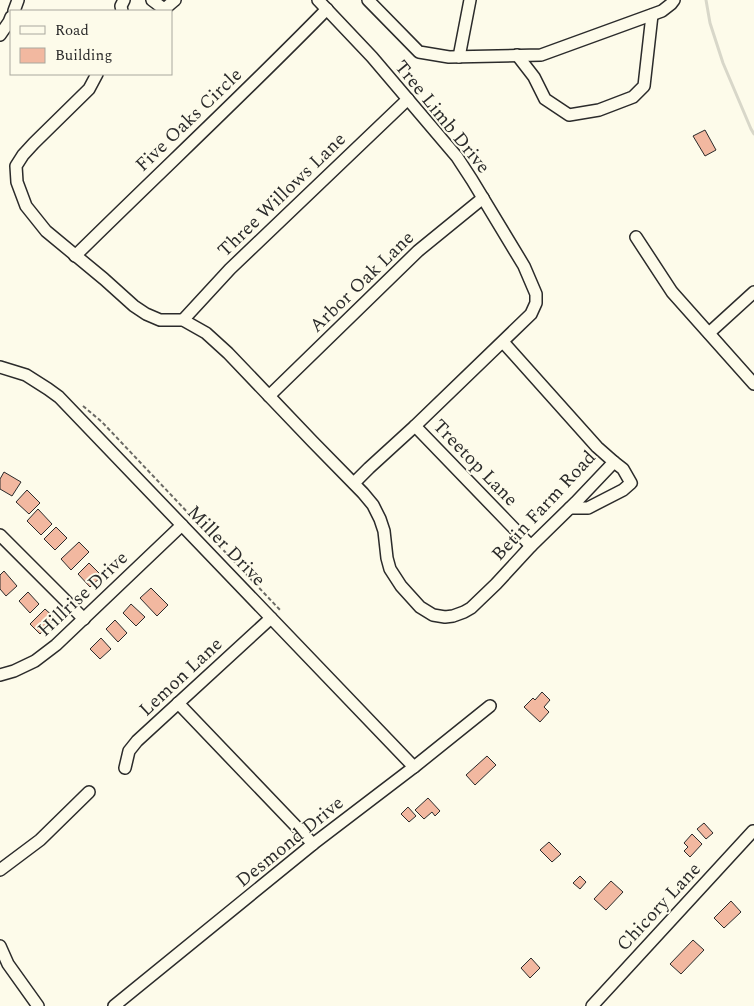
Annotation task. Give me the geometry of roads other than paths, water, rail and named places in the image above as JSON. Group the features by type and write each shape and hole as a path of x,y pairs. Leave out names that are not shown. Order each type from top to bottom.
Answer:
{"street":[{"path":"152,0 163,10 175,0"},
{"name":"Tree Limb Drive","path":"318,0 372,57 457,157 524,266 536,294 536,303 531,314 502,342"},
{"path":"368,0 419,52 449,57 541,54 662,11 674,0"},
{"path":"460,56 470,0"},
{"name":"Five Oaks Circle","path":"75,256 280,57 326,9"},
{"path":"517,55 534,77 545,99 561,110 570,115 599,110 633,97 644,86 652,15"},
{"path":"0,35 10,20"},
{"path":"96,75 89,89 34,143 16,166 17,182 24,202 46,231 134,306 160,320 183,320"},
{"name":"Three Willows Lane","path":"183,320 230,269 408,99"},
{"name":"Arbor Oak Lane","path":"269,396 418,251 483,198"},
{"path":"636,237 672,292 754,384"},
{"path":"709,333 754,292"},
{"name":"Betin Farm Road","path":"183,320 206,332 354,483 373,505 380,519 384,530 387,558 394,576 420,607 433,615 445,617 453,616 471,608 614,462 597,447 502,342"},
{"path":"354,483 502,342"},
{"name":"Miller Drive","path":"0,367 26,375 59,397 414,767"},
{"name":"Treetop Lane","path":"415,426 531,546"},
{"path":"570,508 588,508 623,490 630,483 623,469 614,462"},
{"name":"Hillrise Drive","path":"0,675 35,661 56,645 182,526"},
{"path":"0,535 84,619"},
{"name":"Lemon Lane","path":"125,768 129,751 137,741 271,618"},
{"path":"178,703 314,844"},
{"name":"Desmond Drive","path":"114,1006 314,844 490,706"},
{"path":"0,870 40,840 89,792"},
{"name":"Chicory Lane","path":"592,1006 753,831"},
{"path":"0,946 8,964 38,1006"}],"waterway":[{"path":"706,0 710,23 723,63 754,134"}]}
